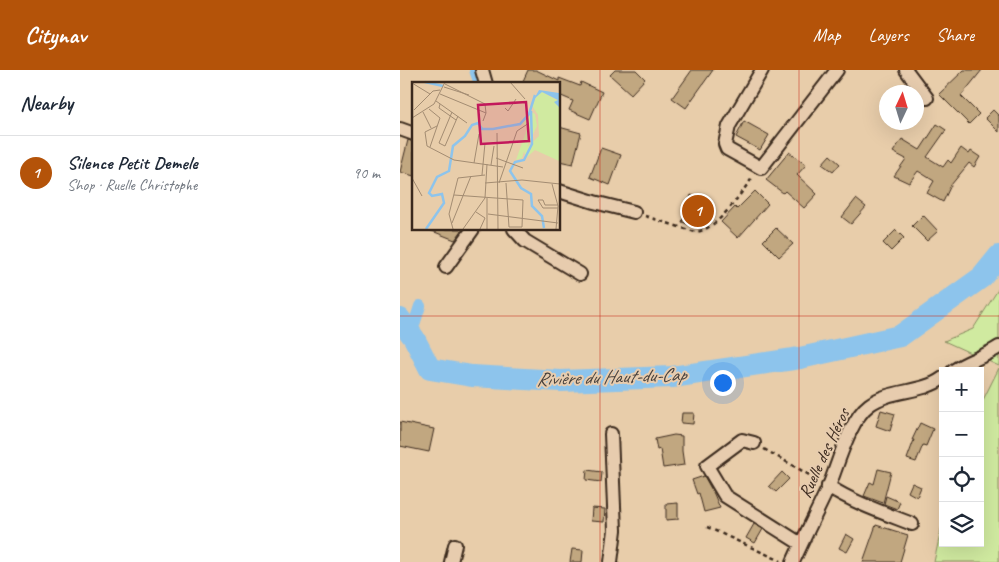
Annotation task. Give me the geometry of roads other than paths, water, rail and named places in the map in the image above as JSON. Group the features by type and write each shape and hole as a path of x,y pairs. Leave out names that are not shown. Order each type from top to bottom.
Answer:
{"street":[{"path":"762,70 729,126 725,144 727,149 761,168 837,70"},
{"path":"906,70 927,98"},
{"path":"400,129 412,133"},
{"path":"560,190 594,202 634,212"},
{"path":"446,267 472,230"},
{"path":"515,230 524,241 580,274"},
{"path":"961,367 999,347"},
{"name":"Ruelle des Héros","path":"793,562 855,422 863,410 887,395 939,380"},
{"path":"611,434 615,530 611,562"},
{"path":"754,443 742,440 707,466 725,496 801,544"},
{"path":"828,486 879,512 912,524"},
{"path":"451,562 454,546"}],"waterway":[{"path":"475,70 479,82"},
{"name":"Rivière du Haut-du-Cap","path":"400,319 414,338 430,369 472,376 561,381 672,377 800,358 900,336 982,277 999,256"},
{"path":"411,334 420,306"}],"place":[{"name":"Silence Petit Demele","path":"698,211"}]}
